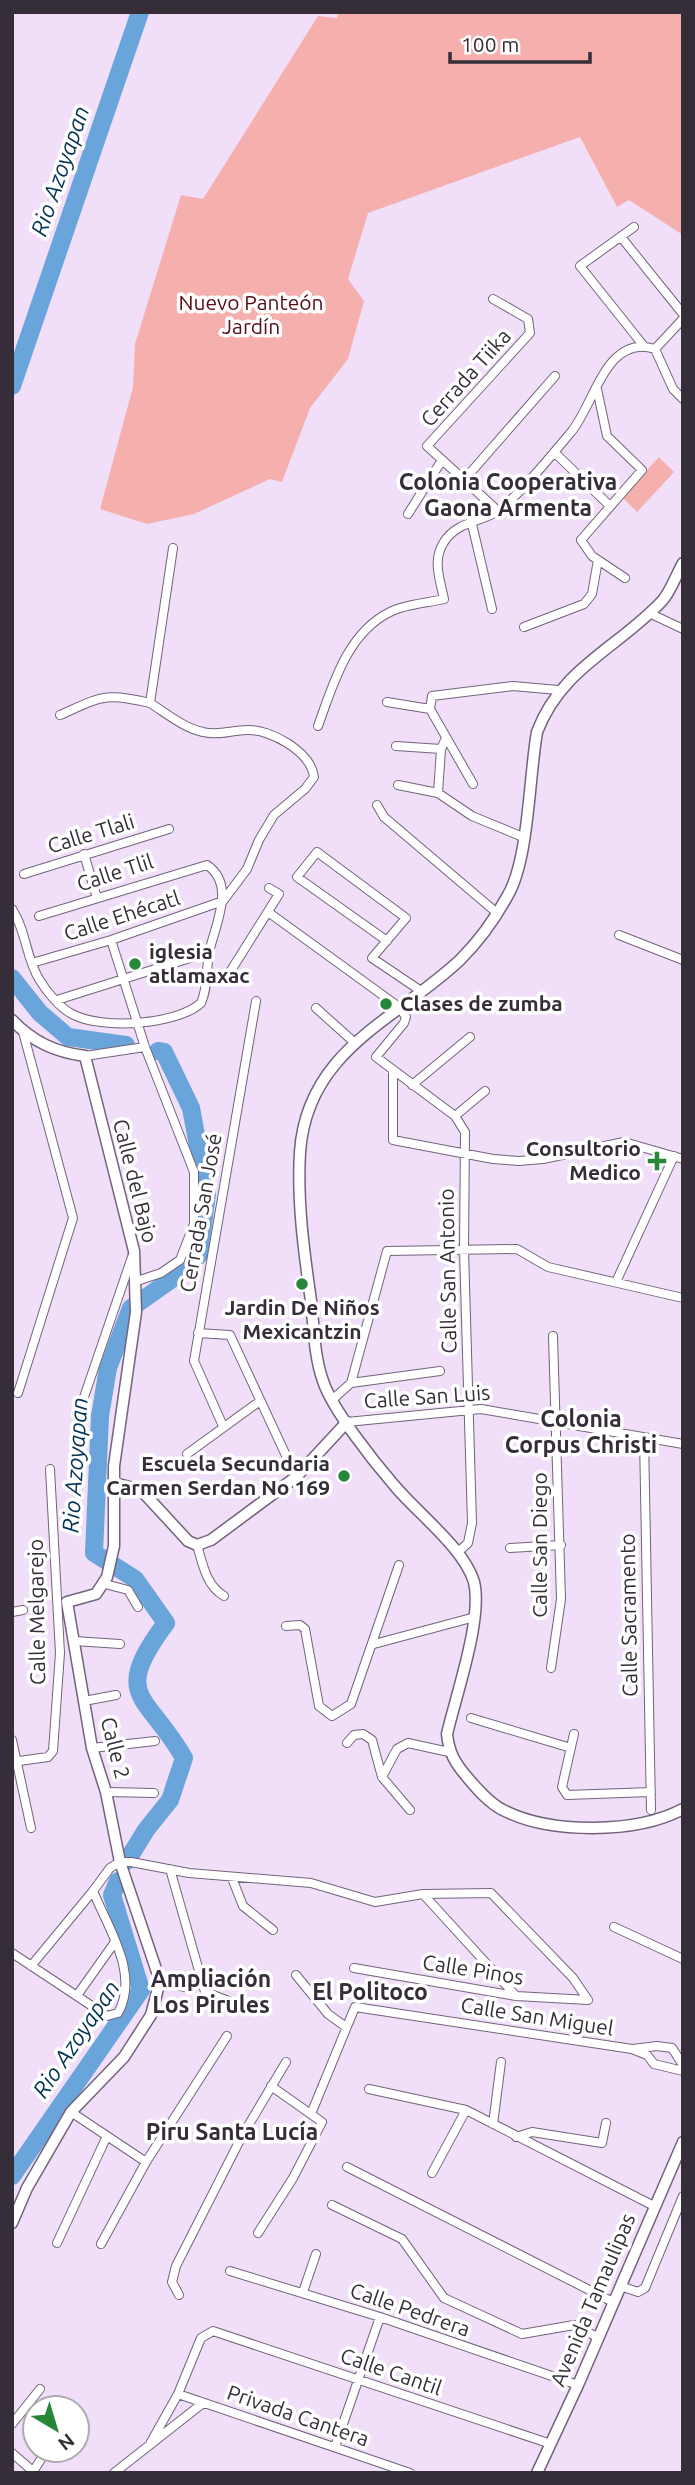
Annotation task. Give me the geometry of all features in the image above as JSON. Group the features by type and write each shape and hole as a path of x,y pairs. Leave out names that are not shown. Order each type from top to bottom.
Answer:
{"street":[{"path":"634,227 580,266 643,345"},
{"path":"621,237 683,317 655,349"},
{"name":"Cerrada Tiika","path":"442,460 427,446 530,333 528,319 493,299"},
{"path":"318,726 350,650 390,612 444,599 436,565 443,542 458,527 498,511 554,452 581,419 619,353 631,346 643,345 655,349 673,390 683,399"},
{"path":"464,480 555,376"},
{"path":"597,389 607,436 642,470 581,540 598,561 625,578"},
{"path":"554,452 610,506"},
{"path":"408,514 442,460 498,511"},
{"path":"471,520 492,609"},
{"path":"150,703 173,548"},
{"path":"524,627 584,604 592,594 598,561"},
{"path":"683,563 664,599 558,690 544,712 537,732 519,867 510,891 497,914 459,961 355,1042 328,1072 317,1091 300,1149 299,1200 323,1383 389,1480 457,1553 474,1582 475,1617 447,1734 449,1752 478,1791 501,1810 524,1818 560,1825 626,1828 683,1809"},
{"path":"649,613 683,629"},
{"path":"473,784 430,709 430,699 436,694 513,686 558,690"},
{"path":"12,909 40,980 71,1014 87,1020 137,1025 190,1010 201,1003 209,952 223,901 247,869 259,840 274,815 305,789 314,777 313,767 299,752 276,738 248,729 205,733 150,703 117,695 106,696 60,715"},
{"path":"387,702 430,709"},
{"path":"438,793 441,749 446,738"},
{"path":"396,746 441,749"},
{"path":"398,785 438,793 472,816 523,836"},
{"path":"377,805 384,817 497,914"},
{"name":"Calle Tlali","path":"24,874 169,829"},
{"path":"387,941 298,877 317,852 406,918 387,941 372,958 421,991"},
{"path":"83,854 97,898"},
{"name":"Calle Tlil","path":"39,916 202,864 212,868 216,875 223,901"},
{"path":"225,980 279,894 269,888"},
{"name":"Calle Ehécatl","path":"32,963 111,940 223,901"},
{"path":"268,912 399,1007 406,1017 404,1023 376,1057 455,1116 485,1091"},
{"path":"619,935 683,960"},
{"path":"111,940 137,1025 194,1172 194,1224 180,1260 134,1286"},
{"path":"57,1000 209,952"},
{"name":"Cerrada San José","path":"223,1426 194,1361 256,1001"},
{"path":"316,1008 355,1042"},
{"path":"12,1020 23,1032 62,1053 85,1056 145,1047"},
{"path":"12,1382 18,1393 73,1218 23,1032"},
{"path":"412,1085 470,1037"},
{"name":"Calle del Bajo","path":"85,1056 134,1251 136,1312 117,1441 114,1546 106,1580"},
{"path":"393,1071 394,1139 494,1159 519,1161 543,1159 624,1142 679,1158 616,1282"},
{"name":"Calle San Antonio","path":"455,1116 465,1132 464,1250 472,1523 468,1544 457,1553"},
{"path":"333,1399 351,1383 387,1251 517,1249 548,1266 683,1298"},
{"path":"82,1404 134,1251"},
{"path":"198,1333 230,1335 296,1477"},
{"name":"Calle San Diego","path":"551,1668 561,1599 554,1336"},
{"path":"351,1383 440,1371"},
{"path":"187,1454 260,1401"},
{"name":"Calle San Luis","path":"197,1545 211,1540 296,1477 347,1422 470,1409 556,1420 683,1444"},
{"name":"Calle Sacramento","path":"644,1437 651,1810"},
{"name":"Calle Melgarejo","path":"19,1761 52,1755 62,1603 50,1469"},
{"path":"114,1483 141,1490 188,1541 197,1545 214,1590 224,1596"},
{"path":"510,1548 561,1545"},
{"path":"286,1626 300,1625 309,1637 319,1706 332,1716 351,1704 374,1644 399,1565"},
{"path":"62,1603 90,1598 106,1580 128,1590 138,1607"},
{"name":"Calle 2","path":"62,1603 74,1642 92,1748 106,1792 120,1862 160,1981"},
{"path":"12,1612 23,1610"},
{"path":"374,1644 475,1617"},
{"path":"74,1642 120,1644"},
{"path":"85,1701 116,1695"},
{"path":"471,1718 572,1748"},
{"path":"347,1743 354,1735 363,1734 372,1740 382,1777 410,1810"},
{"path":"574,1734 562,1787 567,1795 651,1792"},
{"path":"12,1740 19,1761 31,1828"},
{"path":"92,1748 155,1741"},
{"path":"382,1777 401,1745 408,1743 449,1752"},
{"path":"106,1792 154,1793"},
{"path":"31,1966 93,1891 101,1877 120,1862 232,1878 311,1884 375,1902 423,1894 516,1996"},
{"path":"170,1869 205,1992 247,2008"},
{"path":"232,1878 243,1906 273,1930"},
{"path":"12,1952 107,2016 118,2013 124,1992 123,1960 93,1891"},
{"name":"Calle Pinos","path":"354,1968 516,1996 588,2000 573,1978 491,1892 423,1894"},
{"path":"614,1927 683,1959"},
{"path":"78,1994 115,1942"},
{"path":"296,1975 328,2014 346,2027 311,2114"},
{"path":"12,2222 37,2168 71,2112 124,2057 151,2015 160,1981 188,1988"},
{"name":"Calle San Miguel","path":"346,2027 355,2007 632,2049 650,2057 654,2064 681,2067"},
{"path":"100,2244 146,2162 227,2036"},
{"path":"650,2057 657,2046"},
{"name":"Calle San Miguel","path":"632,2049 657,2046 672,2048 681,2067"},
{"path":"179,2295 172,2282 176,2266 242,2136 286,2062"},
{"path":"493,2123 501,2062"},
{"path":"258,2232 293,2178 322,2122 271,2086"},
{"path":"369,2089 466,2110 654,2206"},
{"path":"432,2173 466,2110"},
{"path":"71,2112 146,2162"},
{"path":"516,2137 532,2132 601,2143 606,2123"},
{"path":"57,2243 107,2136"},
{"name":"Avenida Tamaulipas","path":"537,2473 683,2142"},
{"path":"347,2167 612,2302"},
{"path":"620,2286 638,2292 645,2288 683,2196"},
{"path":"332,2205 402,2239 444,2298 522,2334 574,2325 597,2337"},
{"path":"303,2292 316,2254"},
{"name":"Calle Pedrera","path":"230,2271 380,2317 578,2385"},
{"path":"335,2447 380,2317"},
{"name":"Calle Cantil","path":"178,2394 201,2338 213,2331 551,2444"},
{"path":"13,2421 40,2389"},
{"path":"152,2442 178,2394 203,2403"},
{"name":"Privada Cantera","path":"114,2473 203,2403 410,2473"},
{"path":"12,2453 33,2472"}],"green space":[{"name":"Nuevo Panteón Jardín","path":"339,12 683,12 683,235 629,200 617,207 580,137 368,213 348,279 364,301 348,359 310,408 282,482 270,479 194,514 147,524 100,509 133,387 135,344 181,195 203,199 318,16 337,18"},
{"path":"659,457 674,472 637,512 622,497"}],"waterway":[{"name":"Rio Azoyapan","path":"12,386 140,12"},
{"name":"Rio Azoyapan","path":"12,978 40,1013 68,1037 126,1045"},
{"name":"Rio Azoyapan","path":"127,1861 146,1830 170,1800 184,1758 147,1706 137,1682 140,1667 149,1648 166,1623 135,1579 94,1553 100,1416 108,1368 131,1308 175,1277 199,1255 207,1194 191,1108 164,1052 158,1051"},
{"name":"Rio Azoyapan","path":"12,2176 141,1990 112,1895 118,1881"}],"place":[{"name":"iglesia atlamaxac","path":"135,964"},
{"name":"Clases de zumba","path":"386,1004"},
{"name":"Consultorio Medico","path":"657,1161"},
{"name":"Jardin De Niños Mexicantzin","path":"302,1284"},
{"name":"Escuela Secundaria Carmen Serdan No 169","path":"344,1476"}],"district":[{"name":"Colonia Cooperativa Gaona Armenta","path":"508,495"},
{"name":"Colonia Corpus Christi","path":"581,1432"},
{"name":"Ampliación Los Pirules","path":"211,1992"},
{"name":"El Politoco","path":"370,1992"},
{"name":"Piru Santa Lucía","path":"232,2132"}]}
